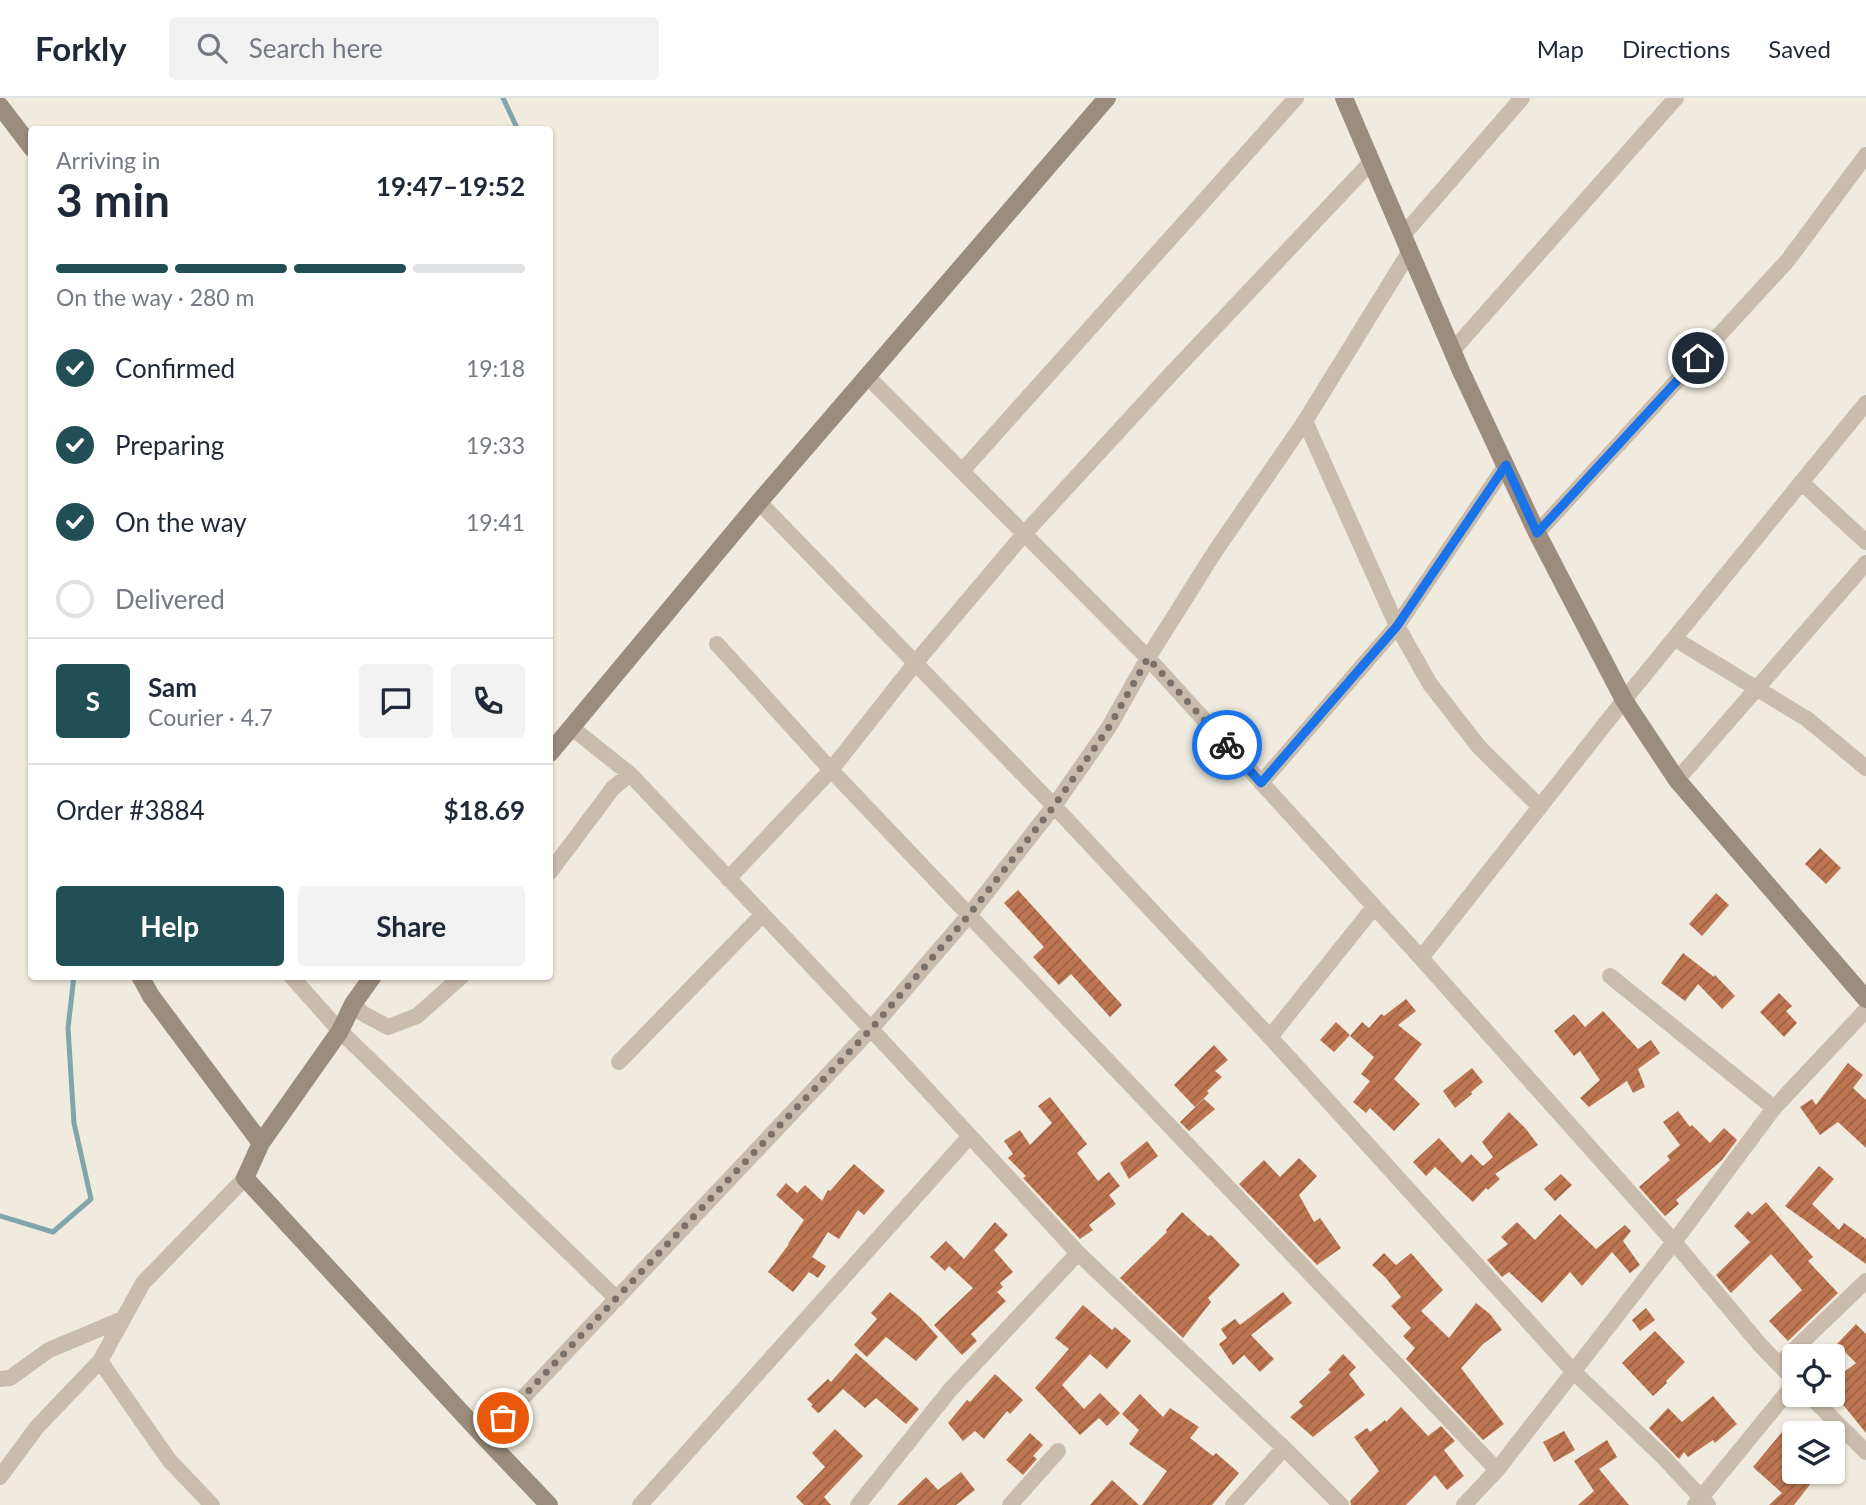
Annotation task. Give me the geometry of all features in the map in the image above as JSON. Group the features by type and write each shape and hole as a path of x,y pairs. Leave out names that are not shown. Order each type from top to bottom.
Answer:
{"main road":[{"path":"553,750 759,502 1107,98"},
{"path":"1344,98 1453,350 1537,533 1624,700 1677,780 1866,999"},
{"path":"0,106 28,143"},
{"path":"142,980 151,996 261,1143"},
{"path":"370,980 353,1004 340,1031 261,1143 245,1178 549,1505"}],"street":[{"path":"962,471 1296,98"},
{"path":"485,1438 871,1029 969,915 1054,806 1109,727 1213,553 1305,421 1407,242 1522,98"},
{"path":"1453,350 1676,98"},
{"path":"1537,533 1788,260 1866,155"},
{"path":"728,879 831,770 916,662 1024,534 1372,161"},
{"path":"867,376 1148,658 1421,958 1782,1368"},
{"path":"1421,958 1624,700 1866,403"},
{"path":"1305,421 1397,626 1430,684 1479,747 1539,807"},
{"path":"1261,783 1397,626 1506,465"},
{"path":"1801,482 1866,542"},
{"path":"759,502 1054,806 1270,1037 1573,1371 1663,1457 1701,1503 1782,1398"},
{"path":"1677,780 1866,563"},
{"path":"1675,639 1807,719 1866,768"},
{"path":"717,644 831,770 1497,1470"},
{"path":"572,728 630,774 1078,1253 1341,1505"},
{"path":"553,868 613,788 630,774"},
{"path":"1270,1037 1374,907"},
{"path":"619,1062 762,915"},
{"path":"1610,976 1774,1108"},
{"path":"295,980 340,1031 617,1299"},
{"path":"353,1004 362,1013 388,1027 417,1017 458,980"},
{"path":"1464,1505 1497,1470 1774,1108 1866,1010"},
{"path":"640,1505 969,1136"},
{"path":"0,1477 37,1427 100,1361 143,1283 245,1178"},
{"path":"858,1505 950,1390 1078,1253"},
{"path":"1779,1364 1866,1280"},
{"path":"0,1379 10,1378 49,1350 123,1319"},
{"path":"100,1361 169,1460 212,1505"},
{"path":"1821,1407 1866,1452"},
{"path":"1233,1505 1284,1448"},
{"path":"1010,1505 1058,1451"}],"building":[{"path":"1820,848 1841,868 1826,884 1805,864"},
{"path":"1018,890 1122,1005 1110,1017 1071,974 1059,985 1033,957 1044,947 1004,903"},
{"path":"1716,893 1729,905 1702,936 1689,924"},
{"path":"1683,953 1714,977 1715,975 1735,996 1722,1009 1698,984 1685,1001 1661,983"},
{"path":"1779,993 1792,1006 1786,1011 1797,1023 1784,1037 1760,1012"},
{"path":"1406,999 1416,1011 1398,1025 1422,1044 1394,1079 1420,1104 1394,1131 1370,1108 1366,1113 1353,1102 1370,1081 1361,1074 1374,1057 1350,1036 1362,1022 1369,1028 1381,1014 1384,1016"},
{"path":"1603,1011 1638,1049 1651,1040 1660,1053 1638,1069 1645,1087 1633,1093 1627,1081 1589,1107 1580,1098 1600,1080 1580,1051 1574,1056 1554,1031 1574,1014 1585,1027"},
{"path":"1336,1022 1350,1035 1334,1052 1320,1040"},
{"path":"1214,1045 1228,1060 1215,1071 1222,1077 1195,1107 1174,1085"},
{"path":"1848,1063 1863,1075 1853,1088 1866,1100 1866,1148 1838,1122 1820,1135 1800,1107 1812,1099 1816,1105"},
{"path":"1472,1068 1483,1082 1455,1108 1443,1091"},
{"path":"1050,1097 1087,1144 1077,1153 1098,1181 1109,1172 1120,1186 1109,1195 1116,1204 1089,1225 1093,1230 1080,1239 1023,1178 1026,1176 1008,1158 1013,1154 1004,1141 1020,1130 1030,1145 1052,1123 1038,1106"},
{"path":"1204,1099 1215,1109 1189,1131 1180,1122"},
{"path":"1678,1111 1690,1127 1692,1125 1710,1143 1724,1128 1737,1140 1722,1160 1676,1200 1679,1204 1665,1216 1639,1187 1670,1160 1667,1156 1680,1145 1663,1122"},
{"path":"1509,1112 1538,1145 1495,1174 1500,1179 1488,1190 1486,1188 1473,1202 1435,1167 1426,1176 1413,1162 1439,1138 1462,1163 1471,1154 1483,1166 1493,1157 1482,1142"},
{"path":"1147,1141 1158,1156 1129,1179 1120,1163"},
{"path":"1299,1158 1317,1176 1299,1195 1314,1222 1320,1218 1341,1248 1317,1265 1239,1184 1264,1160 1280,1177"},
{"path":"854,1164 885,1191 864,1215 858,1210 839,1239 828,1232 812,1257 826,1266 818,1278 809,1272 793,1292 768,1272 804,1220 776,1195 786,1183 797,1193 805,1185 822,1201 828,1190 830,1191"},
{"path":"1819,1166 1834,1179 1812,1204 1839,1230 1844,1223 1866,1239 1866,1264 1785,1206"},
{"path":"1561,1174 1572,1185 1555,1201 1544,1189"},
{"path":"1766,1202 1813,1257 1808,1261 1838,1293 1788,1341 1769,1321 1802,1290 1771,1254 1731,1293 1716,1275 1750,1242 1734,1226 1748,1211 1752,1215"},
{"path":"1182,1212 1208,1236 1211,1235 1240,1265 1208,1298 1211,1302 1183,1338 1120,1278 1167,1232"},
{"path":"1560,1214 1596,1249 1625,1225 1631,1231 1623,1241 1640,1265 1630,1273 1612,1252 1582,1286 1570,1272 1542,1303 1509,1272 1502,1277 1487,1260 1508,1244 1501,1237 1517,1222 1535,1240"},
{"path":"995,1222 1008,1235 994,1250 1013,1272 1000,1283 1003,1287 997,1292 1006,1301 971,1334 977,1341 962,1355 934,1325 973,1288 949,1266 945,1271 930,1257 946,1241 964,1259"},
{"path":"1384,1253 1396,1265 1411,1253 1443,1290 1421,1311 1449,1338 1476,1303 1490,1314 1502,1330 1483,1344 1461,1368 1504,1424 1483,1440 1406,1359 1415,1348 1403,1336 1411,1328 1391,1306 1401,1297 1372,1265"},
{"path":"890,1292 920,1317 938,1337 916,1361 886,1337 867,1357 854,1345 877,1319 871,1313"},
{"path":"1283,1292 1292,1303 1251,1335 1274,1359 1260,1372 1244,1355 1233,1365 1219,1344 1227,1338 1221,1329 1235,1319 1240,1325"},
{"path":"1083,1305 1112,1330 1115,1327 1131,1341 1107,1369 1090,1354 1062,1385 1084,1409 1100,1393 1120,1413 1107,1426 1099,1418 1080,1435 1035,1388 1069,1349 1055,1338"},
{"path":"1646,1308 1655,1320 1640,1331 1632,1320"},
{"path":"1856,1324 1866,1334 1866,1433 1845,1407 1845,1371 1856,1363 1845,1352 1845,1344 1837,1344"},
{"path":"1655,1331 1685,1362 1653,1396 1622,1363"},
{"path":"856,1353 919,1409 906,1424 876,1398 865,1408 843,1389 820,1412 811,1406 813,1405 807,1399 828,1379 831,1382"},
{"path":"1343,1354 1356,1367 1349,1374 1365,1395 1313,1437 1290,1417 1303,1406 1299,1402 1331,1372 1328,1370"},
{"path":"995,1374 1023,1400 1010,1414 1007,1411 984,1439 975,1431 963,1441 948,1423 967,1400 970,1402"},
{"path":"1140,1394 1163,1417 1170,1408 1199,1427 1190,1438 1213,1456 1216,1453 1239,1473 1212,1505 1142,1505 1167,1471 1129,1444 1139,1430 1122,1414"},
{"path":"1713,1396 1737,1424 1715,1443 1713,1440 1688,1457 1684,1452 1679,1459 1649,1428 1668,1408 1682,1422"},
{"path":"1401,1407 1428,1436 1441,1426 1455,1441 1444,1450 1464,1476 1447,1490 1435,1475 1406,1505 1351,1505 1350,1501 1379,1471 1354,1437 1367,1428 1370,1432 1385,1420 1386,1422"},
{"path":"835,1429 863,1456 824,1497 831,1505 804,1505 796,1497 825,1467 812,1453"},
{"path":"1564,1431 1575,1450 1554,1462 1543,1442"},
{"path":"1782,1432 1782,1484 1810,1484 1794,1505 1769,1505 1782,1493 1753,1467"},
{"path":"1030,1433 1043,1445 1033,1456 1037,1459 1023,1475 1006,1460"},
{"path":"1607,1440 1617,1457 1599,1469 1629,1505 1578,1505 1594,1491 1574,1461"},
{"path":"961,1472 975,1490 956,1505 897,1505 926,1477 938,1490"},
{"path":"1112,1480 1139,1505 1090,1505"}],"waterway":[{"path":"503,98 516,126"},
{"path":"0,1216 53,1232 91,1199 74,1123 68,1028 74,980"}],"way so far":[{"path":"503,1418 871,1029 969,915 1082,766 1109,727 1148,658 1227,745"}],"route":[{"path":"1227,745 1261,783 1397,626 1506,465 1537,533 1698,358"}]}
